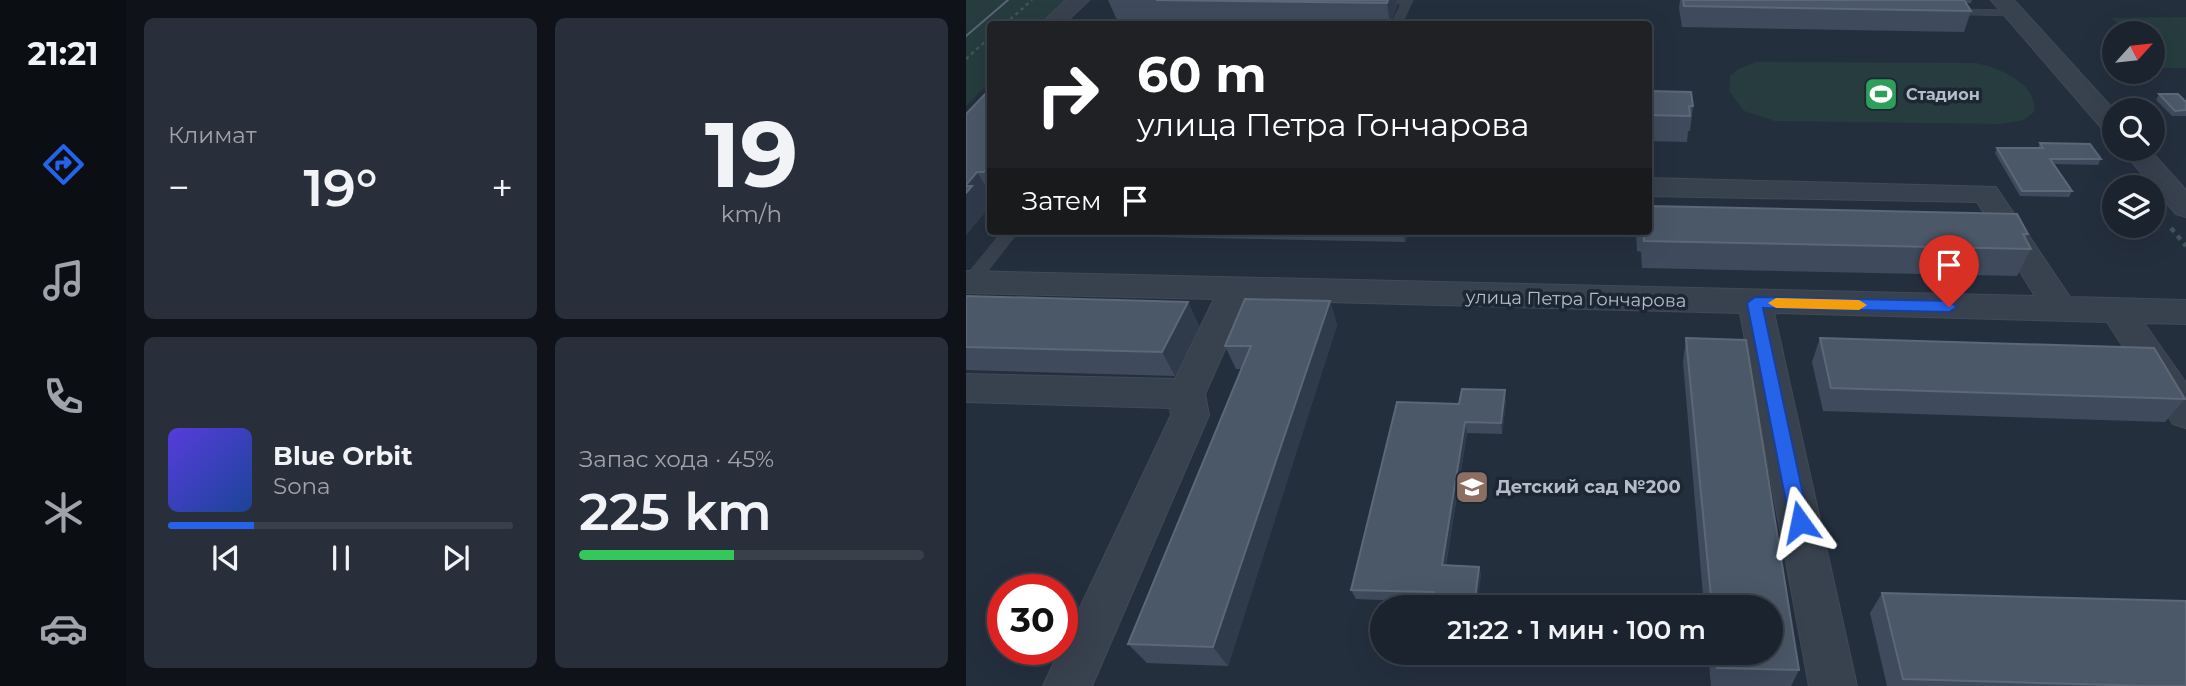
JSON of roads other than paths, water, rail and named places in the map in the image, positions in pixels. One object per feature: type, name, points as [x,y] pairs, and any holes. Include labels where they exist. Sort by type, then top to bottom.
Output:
[{"type":"street","points":[[1055,21],[1078,0]]},
{"type":"street","points":[[2008,7],[2102,113]]},
{"type":"street","points":[[2145,161],[2186,208]]},
{"type":"street","points":[[1652,187],[1986,193],[2060,309]]},
{"type":"street","name":"улица Петра Гончарова","points":[[968,282],[2186,312]]},
{"type":"street","points":[[1067,686],[1190,415],[1186,394],[1235,290]]},
{"type":"street","points":[[1755,303],[1833,686]]},
{"type":"street","points":[[2116,310],[2186,413]]},
{"type":"street","points":[[966,388],[1186,394]]},
{"type":"lane","points":[[1374,0],[1407,1],[1398,21]]},
{"type":"lane","points":[[1928,11],[2008,7]]},
{"type":"lane","points":[[968,282],[1008,235]]},
{"type":"tram line","points":[[966,36],[1008,0]]},
{"type":"place","name":"Стадион","points":[[1881,94]]},
{"type":"place","name":"Детский сад №200","points":[[1472,487]]}]
